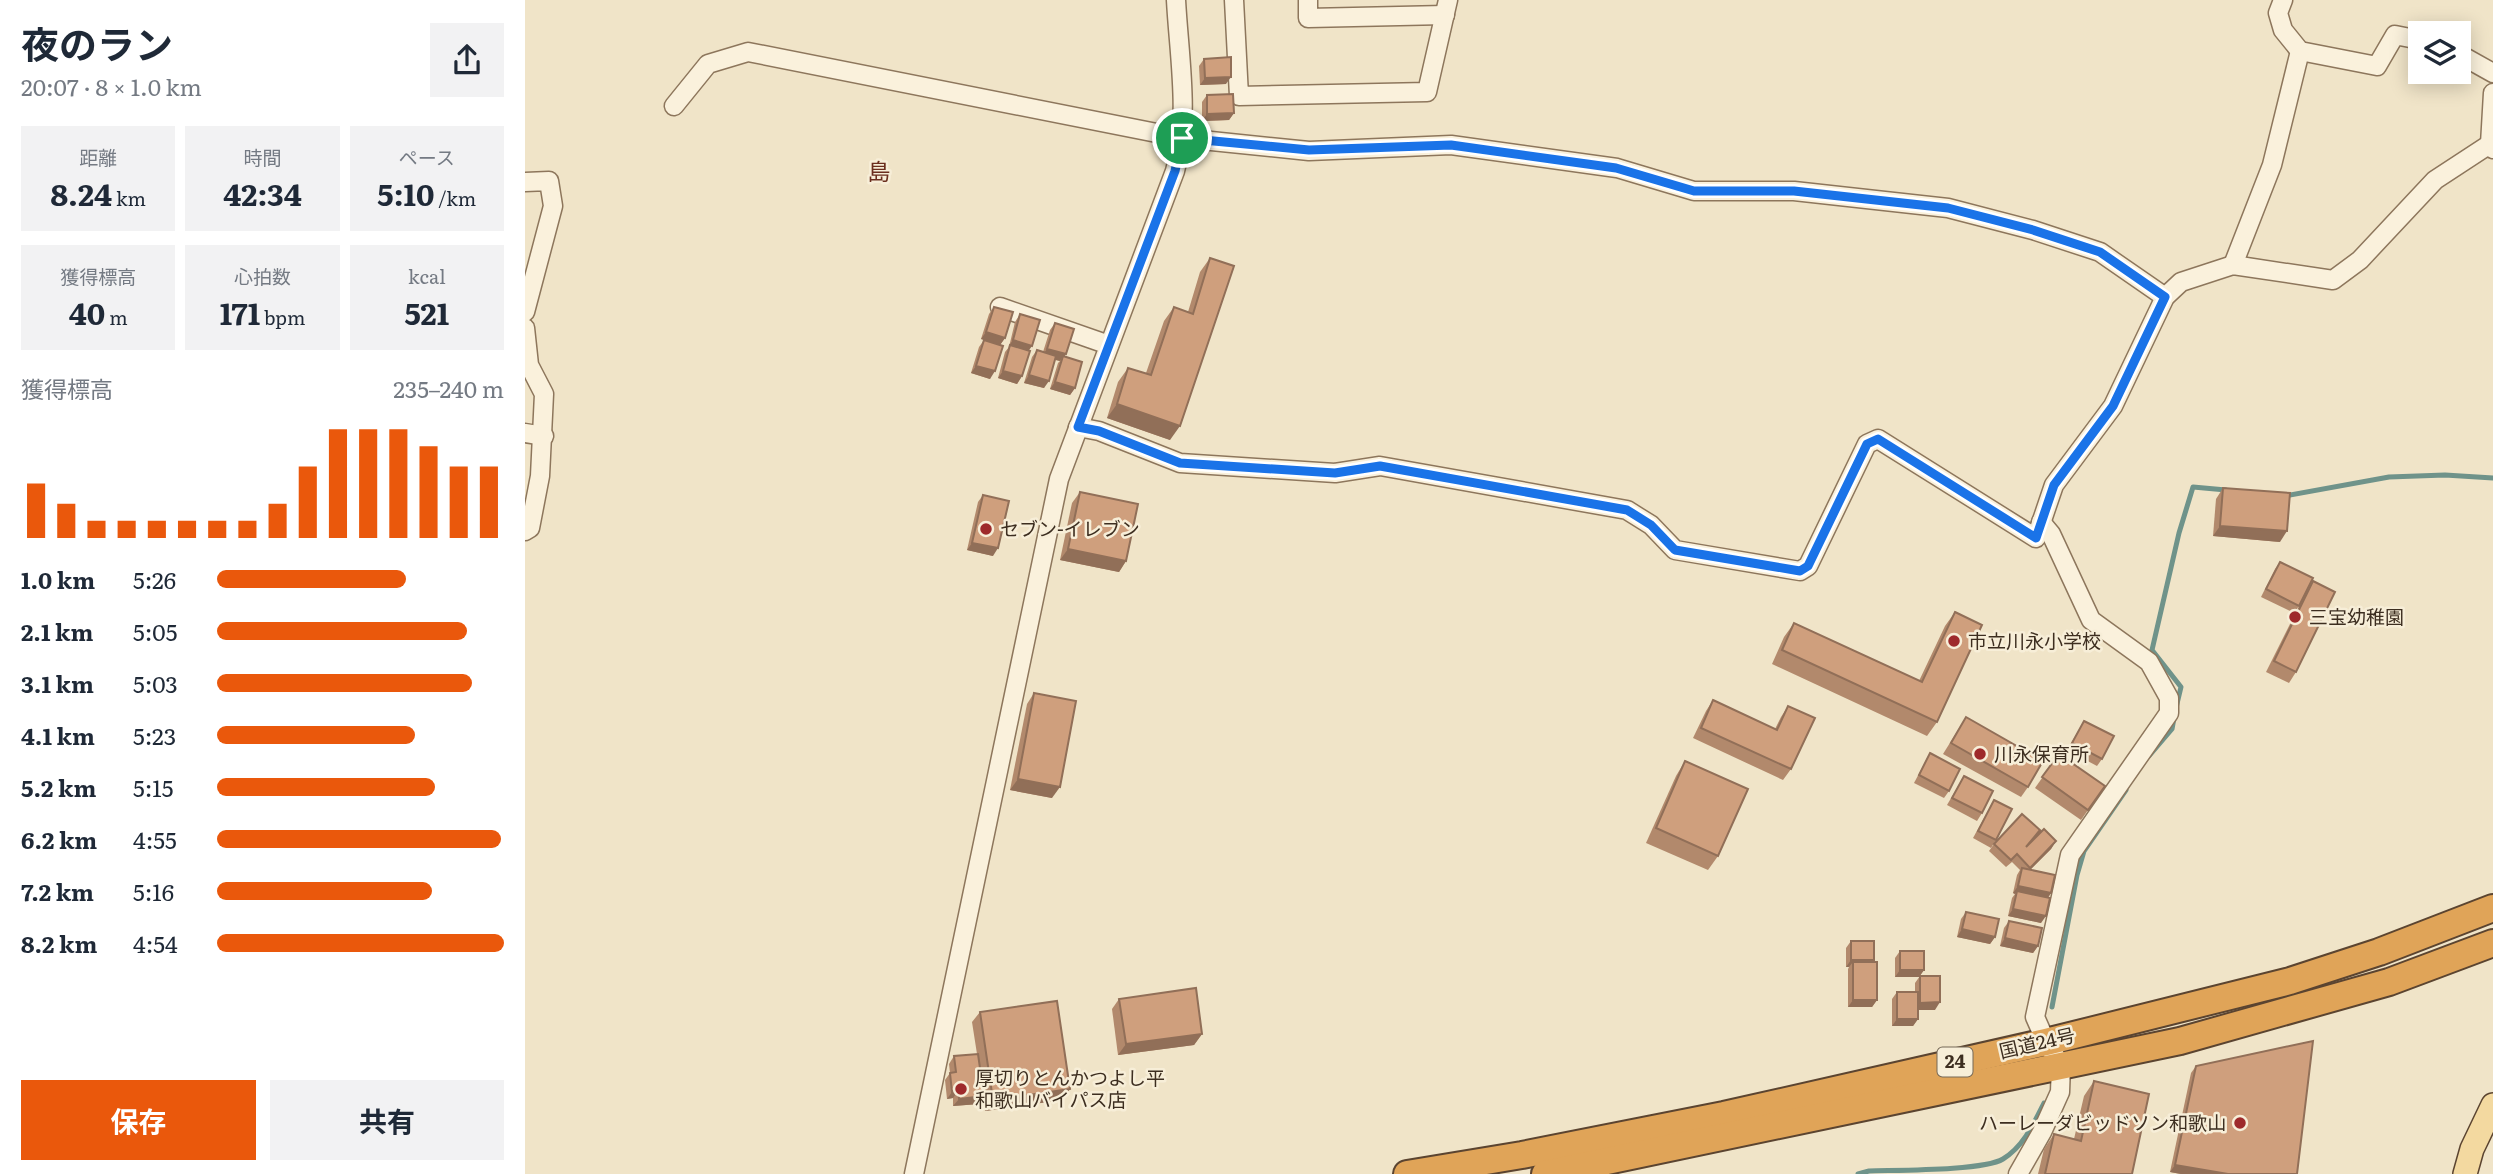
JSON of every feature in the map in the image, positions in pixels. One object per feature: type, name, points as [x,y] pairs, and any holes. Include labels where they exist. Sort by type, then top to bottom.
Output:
[{"type":"highway","name":"国道24号","points":[[1407,1174],[1522,1155],[1724,1115],[2046,1042],[2290,981],[2379,952],[2493,908]]},
{"type":"highway","name":"国道24号","points":[[1545,1174],[2180,1041],[2389,982],[2493,943]]},
{"type":"main road","points":[[2465,1174],[2472,1149],[2493,1105]]},
{"type":"street","points":[[914,1174],[1059,479],[1175,171],[1182,138],[1176,0]]},
{"type":"street","points":[[1234,0],[1239,96],[1426,92],[1446,8],[1308,18],[1308,0]]},
{"type":"street","points":[[2283,0],[2278,13],[2283,30],[2300,51],[2377,66],[2395,35],[2408,38]]},
{"type":"street","points":[[2233,264],[2272,165],[2300,51]]},
{"type":"street","points":[[674,106],[708,64],[748,52],[1182,138],[1309,150],[1451,145],[1616,168],[1694,191],[1794,191],[1948,208],[2033,230],[2100,252],[2165,297]]},
{"type":"street","points":[[2471,61],[2493,73]]},
{"type":"street","points":[[1078,427],[1099,431],[1180,463],[1335,473],[1380,466],[1627,510],[1651,525],[1675,550],[1800,571],[1808,566],[1867,444],[1878,439],[2036,538],[2054,485],[2113,406],[2165,297],[2181,282],[2233,264],[2333,280],[2360,260],[2435,180],[2491,146],[2493,93]]},
{"type":"street","points":[[525,182],[549,181],[553,206],[525,312]]},
{"type":"street","points":[[1000,307],[1109,345]]},
{"type":"street","points":[[525,328],[529,365],[544,394],[540,476],[530,528],[525,531]]},
{"type":"street","points":[[525,433],[544,436]]},
{"type":"street","points":[[2018,1174],[2042,1132],[2060,1092],[2061,1065],[2046,1042],[2035,1017],[2070,855],[2169,713],[2169,698],[2149,662],[2091,620],[2050,534],[2041,522]]},
{"type":"building","points":[[1231,57],[1231,77],[1205,78],[1204,59]]},
{"type":"building","points":[[1233,94],[1234,113],[1207,114],[1207,95]]},
{"type":"building","points":[[1210,258],[1234,266],[1180,426],[1117,404],[1128,368],[1151,375],[1174,307],[1193,314]]},
{"type":"building","points":[[994,307],[1013,312],[1005,338],[986,332]]},
{"type":"building","points":[[1020,314],[1040,320],[1032,346],[1013,340]]},
{"type":"building","points":[[1055,323],[1074,329],[1066,354],[1047,349]]},
{"type":"building","points":[[984,340],[1003,346],[995,371],[976,366]]},
{"type":"building","points":[[1010,345],[1030,351],[1022,376],[1003,371]]},
{"type":"building","points":[[1037,350],[1056,356],[1049,381],[1029,375]]},
{"type":"building","points":[[1063,356],[1082,362],[1075,388],[1055,382]]},
{"type":"building","points":[[2223,488],[2290,493],[2287,531],[2220,526]]},
{"type":"building","points":[[1080,492],[1138,504],[1126,561],[1068,549]]},
{"type":"building","points":[[983,495],[1009,501],[998,548],[972,543]]},
{"type":"building","points":[[2280,562],[2313,578],[2299,606],[2266,589]]},
{"type":"building","points":[[2313,581],[2335,592],[2296,672],[2274,661]]},
{"type":"building","points":[[1955,612],[1982,625],[1937,722],[1782,650],[1794,623],[1922,682]]},
{"type":"building","points":[[1034,693],[1076,701],[1060,787],[1018,779]]},
{"type":"building","points":[[1713,700],[1777,730],[1788,706],[1815,718],[1791,769],[1701,728]]},
{"type":"building","points":[[1966,717],[2043,761],[2028,787],[1951,743]]},
{"type":"building","points":[[2084,721],[2114,736],[2102,759],[2072,743]]},
{"type":"building","points":[[1930,753],[1960,769],[1949,791],[1919,775]]},
{"type":"building","points":[[2059,754],[2105,786],[2088,810],[2042,777]]},
{"type":"building","points":[[1685,761],[1748,789],[1718,856],[1656,828]]},
{"type":"building","points":[[1964,776],[1993,791],[1982,813],[1952,798]]},
{"type":"building","points":[[1994,800],[2012,809],[1996,840],[1978,831]]},
{"type":"building","points":[[2022,814],[2040,830],[2026,847],[2044,829],[2056,841],[2030,868],[2017,854],[2011,860],[1994,844]]},
{"type":"building","points":[[2022,868],[2055,875],[2051,893],[2018,886]]},
{"type":"building","points":[[2017,891],[2050,898],[2046,916],[2013,909]]},
{"type":"building","points":[[1966,912],[1999,919],[1995,937],[1962,929]]},
{"type":"building","points":[[2009,921],[2042,928],[2038,946],[2005,938]]},
{"type":"building","points":[[1851,941],[1874,941],[1874,960],[1851,960]]},
{"type":"building","points":[[1900,951],[1924,951],[1924,970],[1900,970]]},
{"type":"building","points":[[1853,962],[1877,962],[1877,1000],[1853,1000]]},
{"type":"building","points":[[1920,976],[1940,976],[1940,1002],[1920,1003]]},
{"type":"building","points":[[1196,988],[1202,1034],[1126,1044],[1119,999]]},
{"type":"building","points":[[1897,992],[1918,992],[1918,1019],[1897,1019]]},
{"type":"building","points":[[1057,1001],[1070,1089],[993,1100],[980,1012]]},
{"type":"building","name":"ハーレーダビッドソン和歌山","points":[[2313,1041],[2297,1174],[2228,1174],[2175,1165],[2196,1066]]},
{"type":"building","name":"厚切りとんかつよし平 和歌山バイパス店","points":[[978,1054],[984,1096],[959,1099],[958,1091],[952,1092],[950,1073],[956,1072],[954,1056]]},
{"type":"building","points":[[2094,1081],[2149,1094],[2132,1174],[2045,1174],[2054,1134],[2081,1141]]},
{"type":"waterway","points":[[2285,496],[2389,477],[2445,475],[2493,478]]},
{"type":"waterway","points":[[2176,708],[2181,687],[2152,650],[2179,533],[2193,487],[2226,490]]},
{"type":"waterway","points":[[2149,756],[2172,729],[2174,718]]},
{"type":"waterway","points":[[2052,1007],[2084,851],[2126,790]]},
{"type":"waterway","points":[[1858,1174],[1869,1171],[1959,1168],[1993,1163],[2010,1154],[2023,1141],[2044,1103]]},
{"type":"place","name":"セブン-イレブン","points":[[986,529]]},
{"type":"place","name":"三宝幼稚園","points":[[2295,617]]},
{"type":"place","name":"市立川永小学校","points":[[1954,641]]},
{"type":"place","name":"川永保育所","points":[[1980,754]]},
{"type":"place","name":"厚切りとんかつよし平 和歌山バイパス店","points":[[961,1089]]},
{"type":"place","name":"ハーレーダビッドソン和歌山","points":[[2240,1123]]},
{"type":"district","name":"島","points":[[879,172]]},
{"type":"route","points":[[1182,138],[1309,150],[1451,145],[1616,168],[1694,191],[1794,191],[1948,208],[2033,230],[2100,252],[2165,297],[2113,406],[2054,485],[2036,538],[1878,439],[1867,444],[1808,566],[1800,571],[1738,562],[1675,550],[1651,525],[1627,510],[1380,466],[1335,473],[1180,463],[1099,431],[1078,427],[1175,171],[1182,138]]}]
